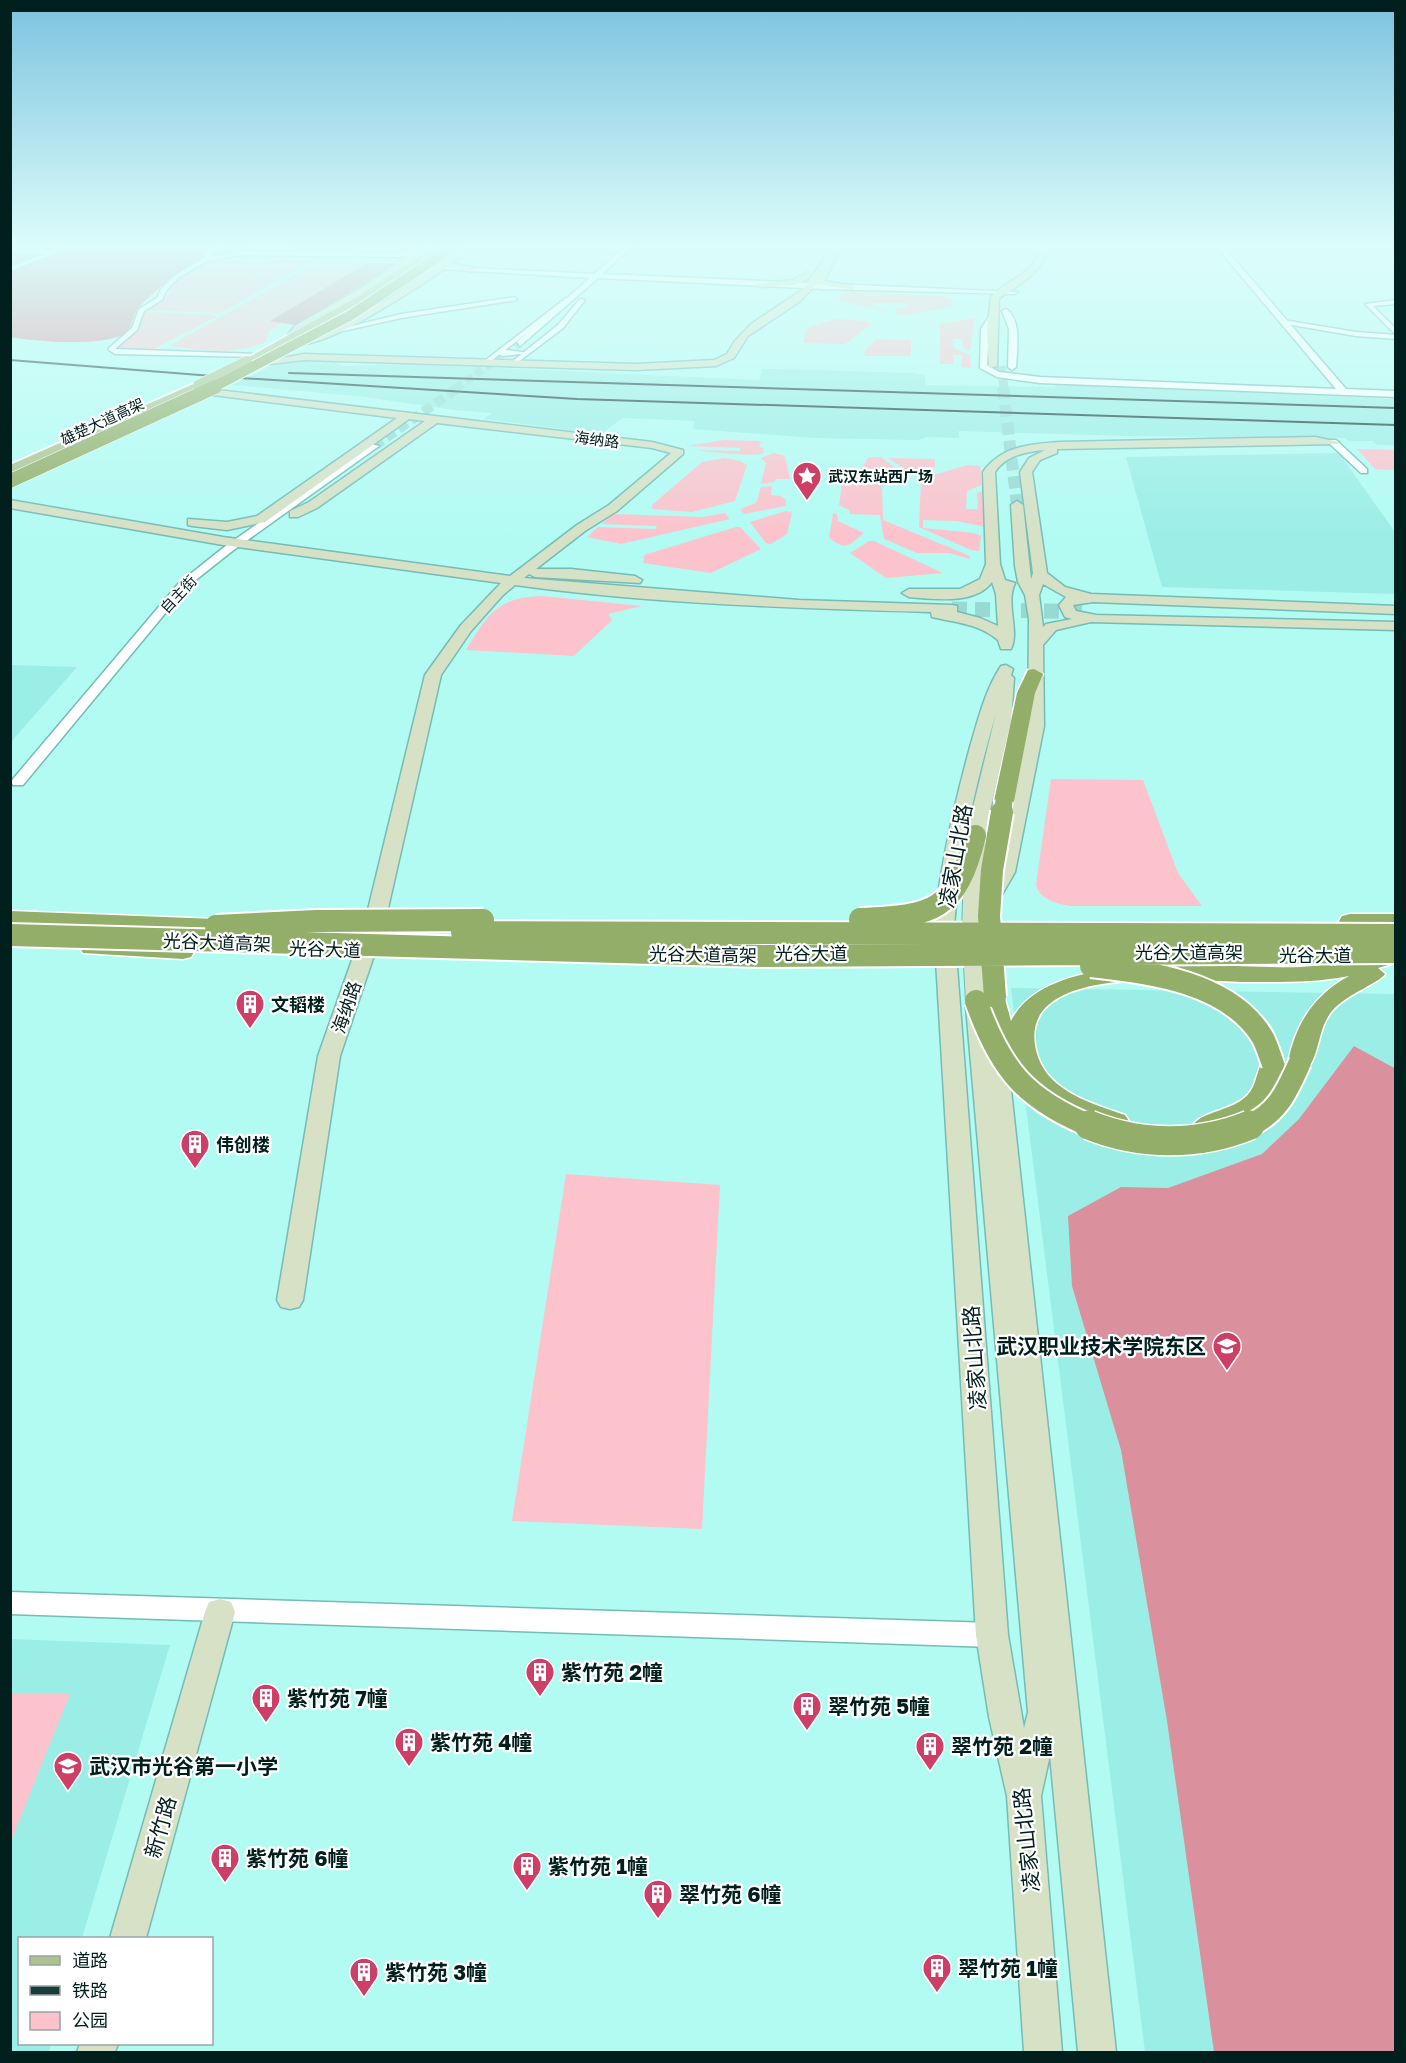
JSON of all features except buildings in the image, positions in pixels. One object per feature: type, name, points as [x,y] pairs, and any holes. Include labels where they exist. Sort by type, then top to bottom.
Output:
[{"type":"highway","name":"雄楚大道高架","points":[[12,470],[298,341]]},
{"type":"highway","name":"雄楚大道高架","points":[[10,482],[307,341]]},
{"type":"highway","points":[[885,956],[958,962],[1070,964],[1117,968],[1172,980],[1220,999],[1243,1015],[1262,1034],[1270,1048],[1273,1064],[1272,1081],[1266,1093],[1253,1105],[1219,1122],[1174,1128],[1122,1123],[1074,1106],[1035,1079],[1007,1043],[997,1011],[989,915],[992,870],[1026,693],[1034,674]]},
{"type":"highway","points":[[216,926],[316,921],[891,918],[926,909],[951,895],[960,884],[975,836]]},
{"type":"highway","name":"光谷大道高架","points":[[10,918],[309,932],[1395,935]]},
{"type":"highway","points":[[842,934],[1020,920],[1395,921]]},
{"type":"highway","name":"光谷大道高架","points":[[10,935],[763,956],[885,956],[956,953],[1395,954]]},
{"type":"highway","points":[[10,941],[183,952],[432,959],[763,956]]},
{"type":"highway","points":[[1035,1079],[1023,1045],[1021,1028],[1026,1014],[1047,994],[1082,981],[1122,976],[1257,975],[1339,971],[1395,954]]},
{"type":"highway","points":[[976,1001],[992,1046],[1002,1065],[1035,1098],[1061,1115],[1091,1128],[1128,1137],[1191,1141],[1234,1134],[1272,1114],[1296,1081],[1308,1029],[1324,1003],[1343,987],[1370,975],[1395,968]]},
{"type":"main road","points":[[288,345],[290,341]]},
{"type":"main road","points":[[10,482],[105,440],[206,390],[294,341]]},
{"type":"main road","points":[[12,470],[206,390],[260,360],[275,347],[298,341]]},
{"type":"main road","points":[[288,345],[301,355],[512,363],[693,366],[724,360],[731,356],[738,341]]},
{"type":"main road","points":[[992,366],[993,341]]},
{"type":"main road","points":[[992,366],[997,341]]},
{"type":"main road","points":[[512,363],[674,364],[704,359],[736,344]]},
{"type":"main road","points":[[260,360],[297,357],[486,362]]},
{"type":"main road","name":"海纳路","points":[[206,390],[432,421],[652,445],[679,452],[613,508],[513,576],[477,614],[448,651],[433,675],[374,926],[329,1056],[290,1300]]},
{"type":"main road","points":[[178,519],[228,526],[253,522],[391,429],[404,417]]},
{"type":"main road","points":[[294,514],[313,506],[432,421]]},
{"type":"main road","points":[[391,429],[408,428],[415,432]]},
{"type":"main road","points":[[85,438],[83,442],[85,443],[105,440]]},
{"type":"main road","points":[[1024,1796],[1044,1712],[976,1001],[972,931],[975,836],[1003,721],[1005,669],[1003,594],[993,564],[989,474],[994,464],[1005,456],[1025,450],[1060,445],[1315,440],[1333,442]]},
{"type":"main road","points":[[1333,442],[1065,448],[1036,458],[1028,466],[1027,477],[1040,573],[1045,582],[1091,609],[1395,626]]},
{"type":"main road","points":[[989,474],[1011,471],[1027,477]]},
{"type":"main road","points":[[10,496],[247,540]]},
{"type":"main road","points":[[10,496],[148,514]]},
{"type":"main road","points":[[10,504],[247,540],[513,576],[622,597],[734,606],[950,605],[980,586],[986,580],[993,564]]},
{"type":"main road","points":[[1003,594],[1009,580],[1011,505],[1025,582],[1032,595],[1036,645],[1034,674],[1038,694],[1032,748],[1006,872],[992,893],[983,915],[1097,2052]]},
{"type":"main road","points":[[513,576],[571,573],[642,580],[804,590],[950,605],[1006,640]]},
{"type":"main road","points":[[1032,595],[1040,573]]},
{"type":"main road","points":[[1091,609],[1395,620]]},
{"type":"main road","points":[[1036,645],[1051,627],[1091,609],[1395,611]]},
{"type":"main road","name":"凌家山北路","points":[[1005,669],[993,691],[957,828],[947,886],[944,927],[992,1635],[1005,1717],[1024,1796],[1043,2052]]},
{"type":"main road","name":"光谷大道","points":[[10,912],[374,926],[944,927],[985,939],[1395,928]]},
{"type":"main road","name":"光谷大道","points":[[10,941],[366,950],[947,953],[985,939]]},
{"type":"main road","name":"光谷大道","points":[[985,939],[1010,956],[1395,954]]},
{"type":"main road","name":"新竹路","points":[[128,1937],[220,1612]]},
{"type":"street","points":[[120,341],[111,349],[115,352],[260,360]]},
{"type":"street","points":[[486,362],[514,341]]},
{"type":"street","points":[[512,363],[530,341]]},
{"type":"street","points":[[502,351],[503,354],[510,356],[532,341]]},
{"type":"street","points":[[1012,367],[1013,341]]},
{"type":"street","points":[[1297,341],[1340,391]]},
{"type":"street","points":[[1299,341],[1340,391]]},
{"type":"street","points":[[1340,391],[1050,379],[1021,374],[1012,367],[984,368],[997,374],[1040,380],[1340,391],[1395,393]]},
{"type":"street","points":[[1333,442],[1364,471]]},
{"type":"street","name":"自主街","points":[[24,782],[184,595],[247,540],[302,497],[379,447],[294,514],[247,540]]},
{"type":"street","points":[[271,512],[302,497]]},
{"type":"street","points":[[947,886],[961,898],[984,899],[992,893]]},
{"type":"street","points":[[10,1603],[220,1612],[992,1635]]},
{"type":"shaded area","points":[[290,361],[340,363],[338,365],[345,366],[409,364],[759,380],[763,369],[914,373],[925,375],[925,385],[1055,387],[1054,384],[1395,399],[1395,445],[1377,445],[1373,441],[1348,441],[1345,438],[1129,436],[959,431],[959,438],[927,437],[918,440],[815,438],[693,429],[695,421],[623,418],[601,434],[484,419],[492,413],[454,410],[358,396],[232,385],[275,364]]},
{"type":"shaded area","points":[[1339,453],[1395,532],[1395,594],[1162,587],[1126,457]]},
{"type":"shaded area","points":[[10,665],[77,667],[11,742]]},
{"type":"shaded area","name":"武汉职业技术学院东区","points":[[1011,988],[1395,994],[1395,2052],[1145,2052]]},
{"type":"shaded area","name":"武汉职业技术学院东区","points":[[1354,1046],[1396,1069],[1395,2052],[1214,2052],[1167,1721],[1121,1450],[1072,1286],[1068,1216],[1121,1187],[1168,1188],[1262,1154],[1299,1119]]},
{"type":"shaded area","name":"武汉市光谷第一小学","points":[[11,1639],[170,1645],[82,1937],[18,1937],[18,2045],[51,2045],[49,2052],[11,2052]]},
{"type":"green space","points":[[123,341],[169,341],[154,349],[120,350],[117,346]]},
{"type":"green space","points":[[177,341],[266,341],[229,350],[169,346]]},
{"type":"green space","points":[[803,341],[849,341],[845,344]]},
{"type":"green space","points":[[874,341],[911,341],[911,356],[864,356],[866,349]]},
{"type":"green space","points":[[940,341],[953,341],[954,348],[970,355],[971,368],[962,367],[962,355],[953,355],[953,364],[940,364]]},
{"type":"green space","points":[[962,341],[971,341],[970,351],[963,348]]},
{"type":"green space","points":[[724,440],[761,441],[759,447],[763,448],[764,453],[720,453],[696,450],[739,451],[741,448],[686,446]]},
{"type":"green space","points":[[1357,449],[1395,450],[1395,470],[1375,469]]},
{"type":"green space","points":[[774,453],[785,456],[790,479],[776,479],[775,482],[761,484],[766,463],[761,458]]},
{"type":"green space","points":[[869,457],[881,457],[908,477],[882,486],[883,520],[970,556],[970,559],[949,553],[917,553],[884,539],[880,515],[850,514],[849,510],[839,505],[842,484],[852,482]]},
{"type":"green space","points":[[725,458],[747,465],[735,501],[692,512],[652,509],[652,505],[702,462]]},
{"type":"green space","points":[[888,458],[935,459],[935,467],[921,467],[921,473],[914,475]]},
{"type":"green space","points":[[967,465],[980,466],[982,485],[967,491],[966,509],[978,509],[977,493],[982,491],[985,527],[957,521],[923,520],[923,528],[974,533],[981,536],[979,551],[971,550],[919,527],[921,479]]},
{"type":"green space","points":[[772,486],[771,495],[781,496],[786,500],[786,506],[744,514],[740,509],[756,503],[761,487]]},
{"type":"green space","points":[[786,511],[792,513],[787,534],[771,544],[766,543],[750,522]]},
{"type":"green space","points":[[725,513],[730,519],[621,544],[587,537],[598,527],[655,529],[657,526],[602,524],[613,514],[703,517]]},
{"type":"green space","points":[[833,513],[837,514],[838,521],[864,533],[844,546],[835,542],[829,538]]},
{"type":"green space","points":[[740,527],[761,549],[711,573],[643,563],[644,555]]},
{"type":"green space","points":[[869,541],[874,541],[943,573],[886,578],[850,553]]},
{"type":"green space","points":[[542,596],[642,606],[608,614],[612,620],[574,656],[466,650],[495,610],[515,600]]},
{"type":"green space","points":[[1051,779],[1143,780],[1178,873],[1202,906],[1070,906],[1044,897],[1036,884]]},
{"type":"green space","points":[[566,1174],[720,1185],[702,1529],[512,1521]]},
{"type":"green space","points":[[10,1693],[70,1694],[11,1841]]},
{"type":"tunnel","points":[[456,388],[520,344]]},
{"type":"tunnel","points":[[1001,366],[1004,388]]},
{"type":"tunnel","points":[[374,446],[459,387]]},
{"type":"tunnel","points":[[1003,387],[1017,505]]},
{"type":"tunnel","points":[[952,609],[1088,612]]},
{"type":"railway","points":[[10,360],[225,377],[577,399],[1396,425]]},
{"type":"railway","points":[[289,373],[1396,408]]},
{"type":"place","name":"武汉东站西广场","points":[[807,502]]},
{"type":"place","name":"文韬楼","points":[[250,1030]]},
{"type":"place","name":"伟创楼","points":[[195,1170]]},
{"type":"place","name":"武汉职业技术学院东区","points":[[1227,1372]]},
{"type":"place","name":"紫竹苑 2幢","points":[[540,1698]]},
{"type":"place","name":"紫竹苑 7幢","points":[[266,1724]]},
{"type":"place","name":"翠竹苑 5幢","points":[[807,1732]]},
{"type":"place","name":"紫竹苑 4幢","points":[[409,1768]]},
{"type":"place","name":"翠竹苑 2幢","points":[[930,1772]]},
{"type":"place","name":"武汉市光谷第一小学","points":[[68,1792]]},
{"type":"place","name":"紫竹苑 6幢","points":[[225,1884]]},
{"type":"place","name":"紫竹苑 1幢","points":[[527,1892]]},
{"type":"place","name":"翠竹苑 6幢","points":[[658,1920]]},
{"type":"place","name":"翠竹苑 1幢","points":[[937,1994]]},
{"type":"place","name":"紫竹苑 3幢","points":[[364,1998]]}]
